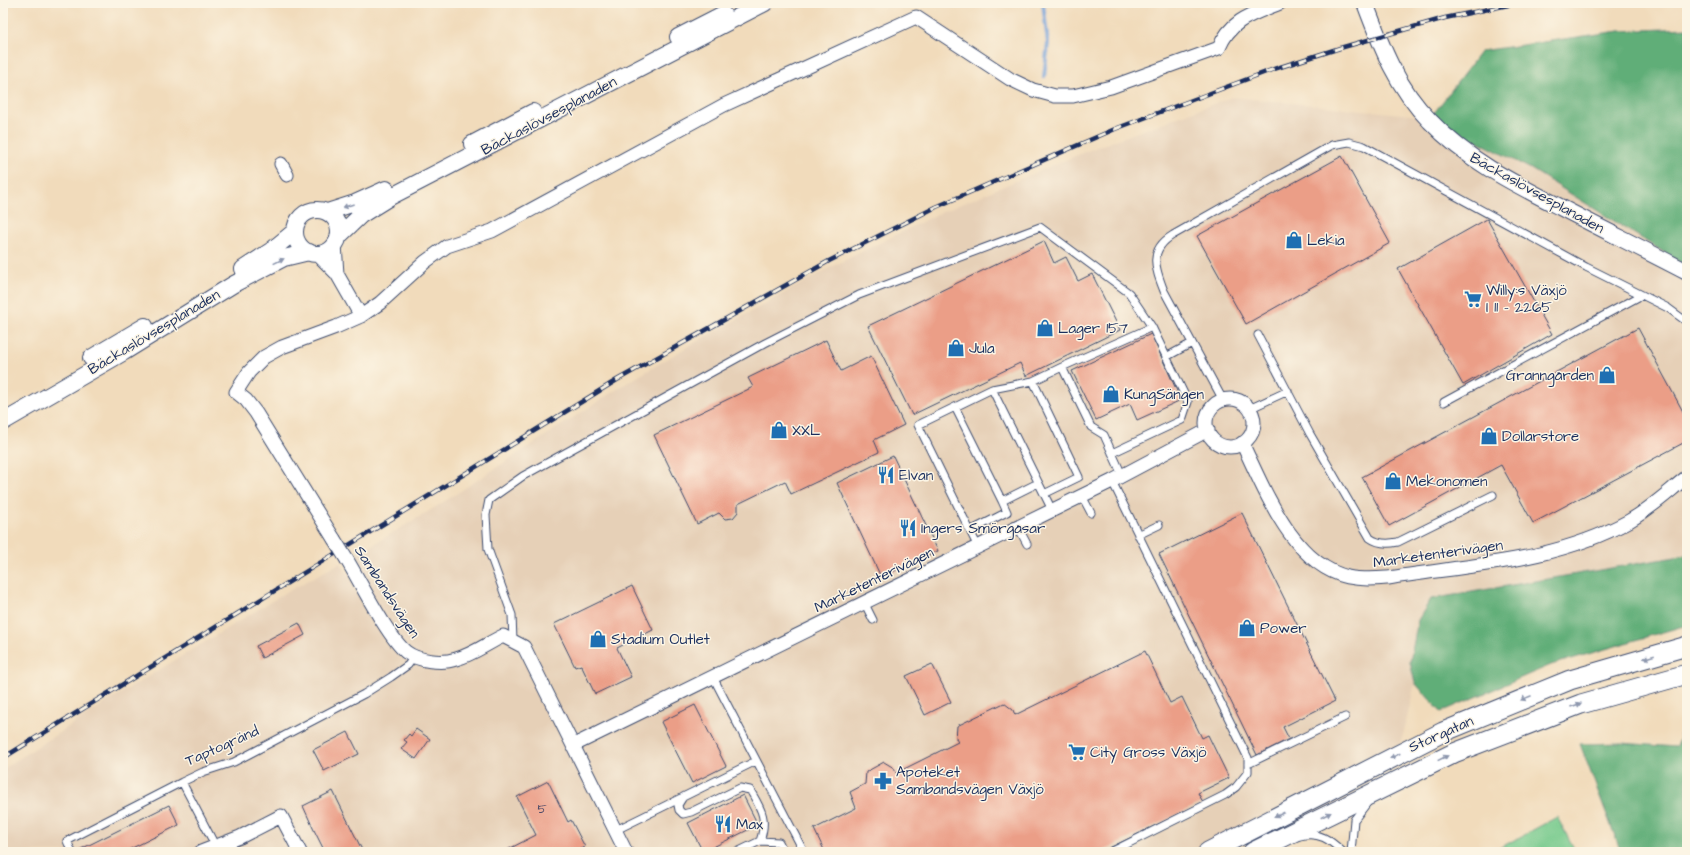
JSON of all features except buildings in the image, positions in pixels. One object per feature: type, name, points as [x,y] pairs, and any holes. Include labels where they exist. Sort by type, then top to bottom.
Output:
[{"type":"main road","name":"Storgatan","points":[[1208,852],[1443,732],[1570,680],[1687,646]]},
{"type":"main road","name":"Storgatan","points":[[1254,852],[1382,787],[1454,753],[1574,706],[1687,674]]},
{"type":"street","name":"Bäckaslövsesplanaden","points":[[3,411],[248,266],[272,250],[295,231],[300,217],[309,211],[320,210],[327,212],[355,203],[389,188],[744,3]]},
{"type":"street","name":"Bäckaslövsesplanaden","points":[[3,422],[124,352],[234,284],[284,258],[327,251],[361,215],[390,197],[765,3]]},
{"type":"street","points":[[295,231],[297,242],[313,253],[337,274],[361,316],[380,303],[425,262],[448,246],[492,231],[724,105],[916,18],[1010,79],[1033,90],[1055,96],[1073,96],[1112,87],[1219,48],[1223,37],[1235,24],[1249,16],[1280,3]]},
{"type":"street","name":"Bäckaslövsesplanaden","points":[[1365,3],[1378,41],[1401,85],[1429,121],[1461,151],[1513,183],[1687,272]]},
{"type":"street","points":[[327,212],[334,217],[338,224],[337,274]]},
{"type":"street","name":"Sambandsvägen","points":[[361,316],[336,328],[282,347],[264,356],[249,372],[236,392],[246,400],[256,413],[392,635],[406,652],[414,657],[438,661],[456,660],[502,636],[513,641]]},
{"type":"street","points":[[1223,400],[1238,400],[1250,409],[1253,416],[1252,431],[1242,443],[1236,446],[1222,445],[1211,437],[1208,430],[1207,416],[1216,403],[1223,400]]},
{"type":"street","name":"Marketenterivägen","points":[[574,745],[1082,496],[1208,430]]},
{"type":"street","name":"Marketenterivägen","points":[[1242,443],[1288,530],[1303,550],[1315,561],[1329,569],[1347,576],[1367,579],[1388,578],[1530,557],[1556,550],[1584,541],[1629,521],[1685,481]]},
{"type":"street","points":[[513,641],[524,647],[626,852]]},
{"type":"street","points":[[202,852],[282,816],[300,852]]},
{"type":"lane","points":[[1223,400],[1164,291],[1155,259],[1158,247],[1167,238],[1332,145],[1349,142],[1364,146],[1586,267],[1668,308],[1687,322]]},
{"type":"lane","points":[[513,641],[512,615],[488,549],[486,515],[489,500],[523,476],[765,343],[859,295],[1040,227],[1129,293],[1152,327],[1188,402],[1182,420],[1112,454]]},
{"type":"lane","points":[[1444,402],[1642,295]]},
{"type":"lane","points":[[978,547],[918,425],[992,389],[1033,381],[1152,327]]},
{"type":"lane","points":[[1258,335],[1343,494],[1370,538],[1375,542],[1398,542],[1492,495]]},
{"type":"lane","points":[[1166,357],[1192,343]]},
{"type":"lane","points":[[1062,367],[1091,427],[1104,436],[1112,454],[1117,478],[1138,535],[1248,758],[1248,772],[1236,787],[1225,795],[1111,852]]},
{"type":"lane","points":[[1033,381],[1079,477],[1044,494]]},
{"type":"lane","points":[[992,389],[1052,510]]},
{"type":"lane","points":[[1250,409],[1288,390]]},
{"type":"lane","points":[[955,407],[1007,512],[970,531]]},
{"type":"lane","points":[[1002,501],[1038,483]]},
{"type":"lane","points":[[1082,496],[1090,513]]},
{"type":"lane","points":[[1138,535],[1159,525]]},
{"type":"lane","points":[[1018,527],[1027,544]]},
{"type":"lane","points":[[864,602],[873,620]]},
{"type":"lane","name":"Taptogränd","points":[[216,847],[182,782],[203,772],[234,762],[364,694],[408,665],[414,657]]},
{"type":"lane","points":[[713,677],[804,852]]},
{"type":"lane","points":[[1248,764],[1345,717]]},
{"type":"lane","points":[[616,830],[756,761]]},
{"type":"lane","points":[[72,852],[66,841],[182,782]]},
{"type":"lane","points":[[1351,852],[1354,820],[1382,787]]},
{"type":"lane","points":[[683,798],[678,805],[679,810],[683,814],[691,812],[740,788],[750,790],[764,815],[765,828],[760,841]]},
{"type":"lane","points":[[1273,842],[1306,834],[1318,835],[1325,837],[1343,852]]},
{"type":"lane","points":[[738,852],[760,841],[779,842],[784,852]]},
{"type":"shaded area","points":[[1232,97],[1431,117],[1531,169],[1687,265],[1687,556],[1410,662],[1415,683],[1403,735],[1394,756],[1208,852],[3,852],[3,769],[105,703],[285,593],[340,563],[378,614],[354,556],[439,505],[622,386],[687,347],[833,266],[942,212],[1092,149]]},
{"type":"green space","points":[[1687,28],[1687,265],[1681,263],[1531,169],[1431,117],[1481,51],[1619,31]]},
{"type":"green space","points":[[1687,555],[1687,625],[1551,665],[1441,712],[1415,683],[1410,662],[1418,620],[1431,599]]},
{"type":"green space","points":[[1687,714],[1687,848],[1679,852],[1621,852],[1580,744],[1622,743],[1676,747]]},
{"type":"green space","points":[[1557,817],[1576,852],[1492,852]]},
{"type":"waterway","points":[[1043,3],[1048,43],[1044,77]]},
{"type":"railway","points":[[3,758],[617,380],[829,261],[936,207],[1115,129],[1274,69],[1340,48],[1445,18],[1518,3]]},
{"type":"place","name":"Lekia","points":[[1294,240]]},
{"type":"place","name":"Willy:s Växjö I 11 - 2265","points":[[1473,299]]},
{"type":"place","name":"Lager 157","points":[[1045,328]]},
{"type":"place","name":"Jula","points":[[956,348]]},
{"type":"place","name":"Granngården","points":[[1607,375]]},
{"type":"place","name":"KungSängen","points":[[1111,394]]},
{"type":"place","name":"XXL","points":[[779,430]]},
{"type":"place","name":"Dollarstore","points":[[1489,436]]},
{"type":"place","name":"Elvan","points":[[886,475]]},
{"type":"place","name":"Mekonomen","points":[[1393,481]]},
{"type":"place","name":"Ingers Smörgåsar","points":[[908,528]]},
{"type":"place","name":"Power","points":[[1247,628]]},
{"type":"place","name":"Stadium Outlet","points":[[598,639]]},
{"type":"place","name":"City Gross Växjö","points":[[1077,752]]},
{"type":"place","name":"Apoteket Sambandsvägen Växjö","points":[[883,781]]},
{"type":"place","name":"Max","points":[[723,824]]}]
